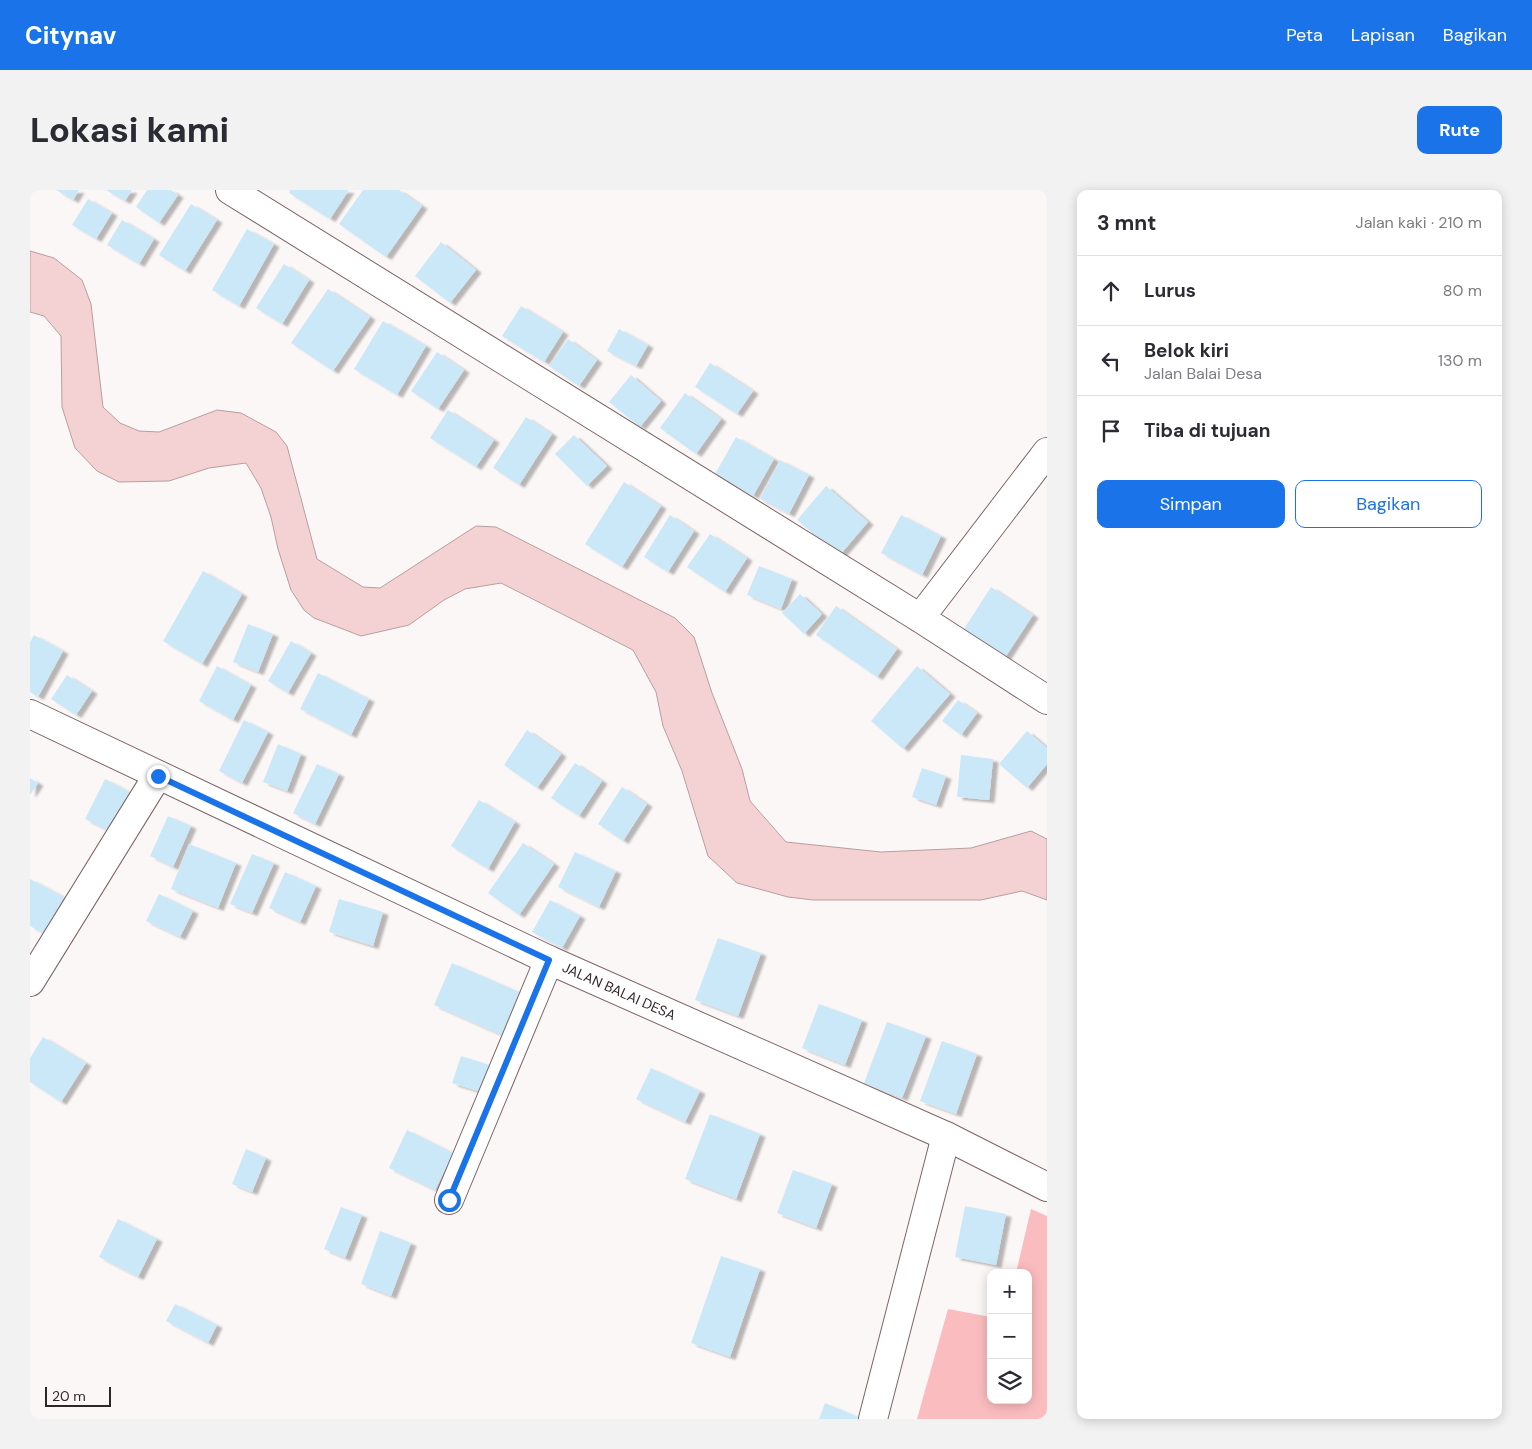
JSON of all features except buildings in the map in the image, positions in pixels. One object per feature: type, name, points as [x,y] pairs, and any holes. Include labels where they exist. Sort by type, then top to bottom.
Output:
[{"type":"street","points":[[230,190],[920,618],[1047,700]]},
{"type":"street","points":[[920,618],[1047,452]]},
{"type":"street","name":"JALAN BALAI DESA","points":[[30,714],[549,960],[946,1136],[1047,1187]]},
{"type":"street","points":[[30,982],[158,776]]},
{"type":"street","points":[[449,1200],[549,960]]},
{"type":"street","points":[[873,1419],[946,1136]]},
{"type":"shaded area","points":[[30,251],[54,258],[82,280],[91,304],[103,407],[120,423],[139,431],[159,432],[217,410],[241,413],[276,432],[287,446],[317,559],[363,587],[380,588],[476,526],[496,527],[675,618],[694,637],[712,693],[742,769],[750,801],[786,842],[881,852],[971,848],[1031,831],[1047,839],[1047,900],[1022,891],[981,900],[813,900],[788,897],[737,883],[708,856],[682,771],[663,726],[656,692],[633,650],[501,583],[465,589],[444,600],[409,625],[361,636],[314,618],[304,610],[291,590],[261,488],[246,463],[209,468],[169,481],[119,482],[97,471],[75,448],[62,407],[61,336],[44,316],[30,312]]},
{"type":"shaded area","points":[[1031,1209],[1047,1216],[1047,1419],[917,1419],[948,1309],[987,1316],[987,1404],[1032,1404],[1032,1269],[1017,1269]]},
{"type":"route","points":[[158,776],[549,960],[449,1200]]}]
